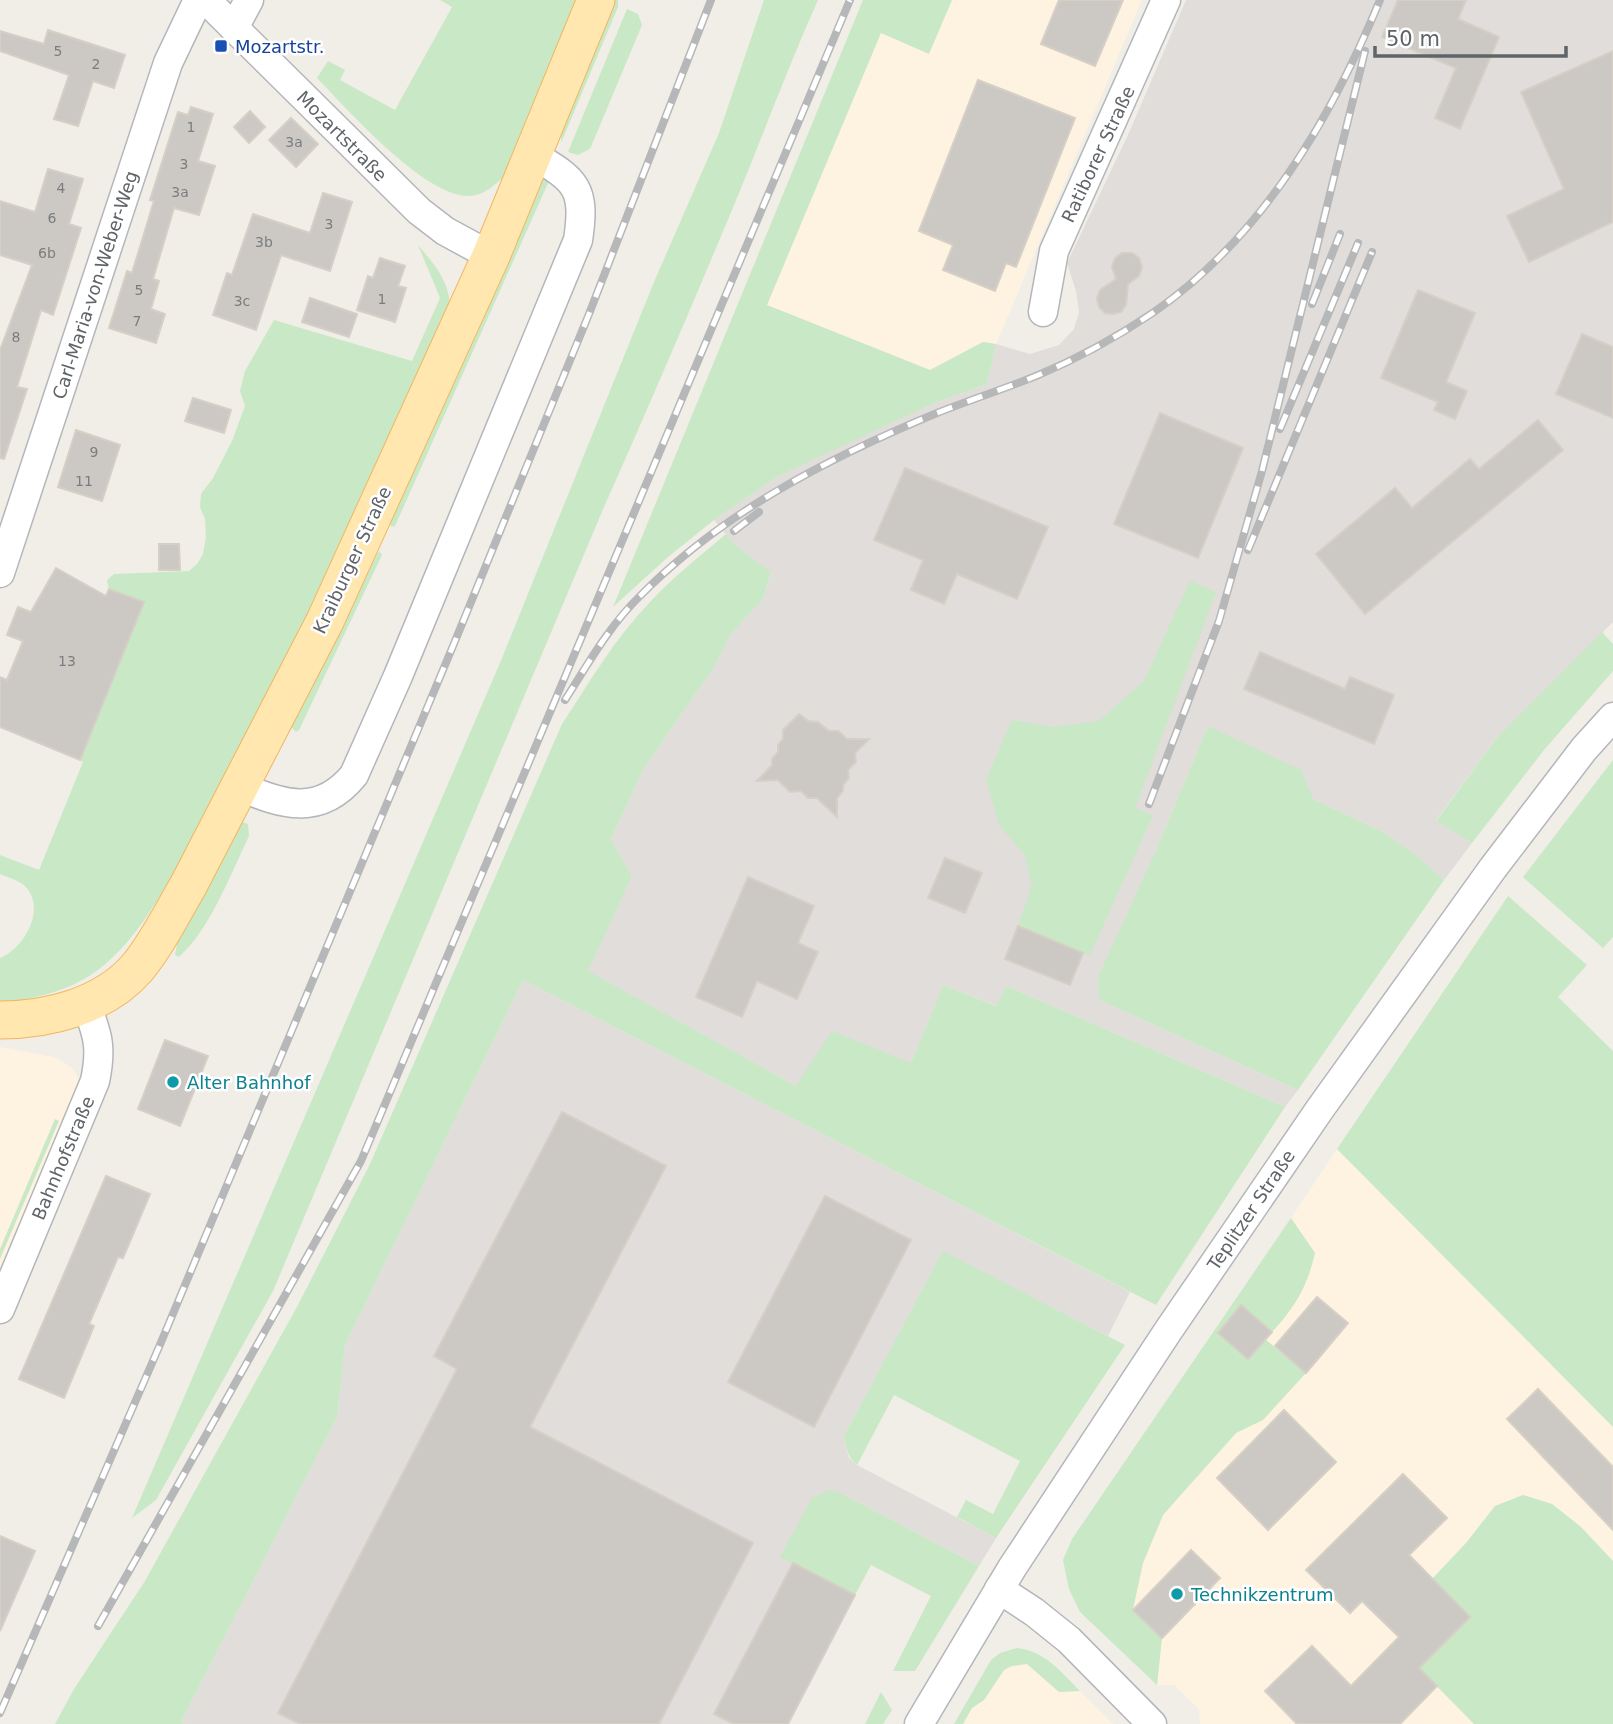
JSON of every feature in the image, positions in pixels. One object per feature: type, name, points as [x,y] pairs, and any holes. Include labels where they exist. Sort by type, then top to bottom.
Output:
[{"type":"main road","name":"Kraiburger Straße","points":[[0,1020],[47,1016],[86,1004],[114,987],[137,968],[187,886],[325,621],[491,256],[596,0]]},
{"type":"street","name":"Carl-Maria-von-Weber-Weg","points":[[0,573],[168,63],[198,0]]},
{"type":"street","name":"Mozartstraße","points":[[206,0],[419,211],[445,231],[491,256]]},
{"type":"street","points":[[234,28],[249,0]]},
{"type":"street","name":"Ratiborer Straße","points":[[1043,312],[1054,251],[1166,0]]},
{"type":"street","points":[[239,786],[270,800],[291,804],[311,803],[343,789],[354,775],[398,676],[578,240],[582,216],[580,197],[574,183],[558,169],[533,155]]},
{"type":"street","name":"Teplitzer Straße","points":[[919,1724],[999,1588],[1168,1331],[1320,1109],[1501,857],[1613,717]]},
{"type":"street","name":"Bahnhofstraße","points":[[0,1309],[95,1081],[101,1056],[99,1039],[86,1004]]},
{"type":"street","points":[[999,1588],[1069,1640],[1152,1724]]},
{"type":"shaded area","points":[[952,0],[1142,0],[996,344],[983,342],[930,370],[767,305],[881,32],[929,53]]},
{"type":"shaded area","points":[[1186,0],[1613,0],[1613,622],[1499,735],[1436,820],[1472,843],[1444,880],[1415,854],[1381,831],[1313,799],[1208,726],[1155,853],[1099,1000],[1298,1090],[1285,1107],[1006,986],[998,1006],[943,985],[911,1063],[796,1086],[587,971],[632,876],[611,839],[643,770],[714,667],[731,634],[763,599],[771,574],[733,543],[714,520],[778,476],[820,455],[932,404],[987,384],[996,344],[1030,354],[1059,345],[1074,329],[1079,312],[1067,263],[1128,135]]},
{"type":"shaded area","points":[[523,980],[1130,1292],[1108,1336],[943,1252],[844,1436],[846,1449],[849,1458],[857,1465],[996,1538],[979,1566],[839,1492],[781,1557],[855,1595],[788,1724],[185,1724],[181,1722],[337,1417],[345,1345]]},
{"type":"shaded area","points":[[0,1047],[54,1057],[71,1067],[79,1079],[76,1095],[0,1267]]},
{"type":"shaded area","points":[[1337,1149],[1613,1427],[1613,1561],[1581,1527],[1552,1504],[1523,1495],[1495,1506],[1466,1543],[1433,1578],[1470,1617],[1419,1668],[1474,1724],[1200,1724],[1199,1709],[1174,1685],[1157,1685],[1162,1638],[1133,1610],[1143,1563],[1163,1515],[1236,1433],[1263,1420],[1305,1373],[1266,1340],[1248,1359],[1218,1333],[1241,1305],[1315,1253],[1291,1218]]},
{"type":"shaded area","points":[[1027,1664],[1059,1692],[1080,1691],[1113,1724],[963,1724],[972,1708],[984,1700],[1004,1670]]},
{"type":"green space","points":[[440,0],[578,0],[508,172],[480,194],[468,196],[450,192],[430,182],[388,149],[317,78],[328,61],[345,70],[340,80],[395,110],[452,7]]},
{"type":"green space","points":[[614,0],[618,0],[618,7],[561,143],[562,122]]},
{"type":"green space","points":[[764,0],[818,0],[705,275],[604,507],[273,1291],[156,1500],[132,1518],[500,663],[654,282],[719,133]]},
{"type":"green space","points":[[863,0],[952,0],[929,54],[881,33],[767,305],[930,370],[983,342],[996,344],[987,384],[932,404],[778,476],[714,520],[613,607]]},
{"type":"green space","points":[[627,9],[638,14],[642,25],[590,149],[578,155],[568,152]]},
{"type":"green space","points":[[545,175],[549,181],[395,526],[391,527],[390,522],[541,177]]},
{"type":"green space","points":[[418,245],[443,279],[450,303],[312,612],[262,711],[174,871],[135,932],[103,966],[80,981],[54,992],[0,1003],[0,958],[17,946],[24,937],[30,927],[34,906],[25,886],[0,874],[0,855],[39,870],[83,762],[80,760],[144,603],[109,589],[107,580],[114,574],[189,571],[197,564],[203,554],[206,537],[205,519],[200,507],[201,494],[213,478],[232,441],[245,406],[240,391],[245,371],[274,320],[412,361],[440,298]]},
{"type":"green space","points":[[726,534],[733,543],[771,573],[763,599],[731,634],[714,667],[643,770],[611,839],[632,876],[588,971],[796,1086],[832,1031],[911,1063],[943,985],[997,1006],[1006,986],[1285,1107],[1156,1305],[523,980],[345,1345],[337,1417],[181,1722],[185,1724],[55,1724],[74,1689],[145,1581],[298,1305],[370,1164],[562,724],[603,661],[637,616],[668,584]]},
{"type":"green space","points":[[379,551],[382,555],[296,732],[290,726]]},
{"type":"green space","points":[[1190,581],[1216,592],[1135,808],[1153,815],[1090,955],[1018,926],[1032,886],[1025,855],[999,825],[986,780],[1012,720],[1053,727],[1099,721],[1144,681]]},
{"type":"green space","points":[[1602,632],[1613,644],[1613,671],[1544,750],[1472,843],[1436,821],[1499,735]]},
{"type":"green space","points":[[1208,726],[1301,770],[1313,799],[1381,831],[1415,854],[1444,880],[1298,1090],[1099,1000],[1098,977],[1155,853]]},
{"type":"green space","points":[[1613,760],[1613,937],[1603,948],[1523,877]]},
{"type":"green space","points":[[239,821],[248,824],[249,836],[210,916],[179,957],[175,955],[177,943]]},
{"type":"green space","points":[[1508,896],[1587,965],[1558,997],[1613,1051],[1613,1427],[1337,1149]]},
{"type":"green space","points":[[55,1119],[59,1121],[0,1259],[0,1249]]},
{"type":"green space","points":[[1291,1218],[1315,1253],[1304,1286],[1294,1305],[1272,1332],[1241,1305],[1218,1333],[1248,1359],[1265,1339],[1306,1373],[1263,1420],[1236,1433],[1163,1515],[1143,1563],[1133,1609],[1162,1638],[1157,1685],[1080,1612],[1069,1589],[1063,1560],[1072,1539]]},
{"type":"green space","points":[[943,1251],[1125,1345],[996,1538],[957,1517],[966,1500],[993,1514],[1020,1461],[894,1395],[857,1465],[845,1445],[844,1436]]},
{"type":"green space","points":[[829,1490],[839,1492],[979,1566],[915,1671],[893,1671],[931,1596],[871,1565],[855,1595],[780,1557],[812,1498]]},
{"type":"green space","points":[[1523,1495],[1552,1504],[1581,1527],[1613,1561],[1613,1724],[1474,1724],[1419,1668],[1470,1617],[1432,1579],[1466,1543],[1495,1506]]},
{"type":"green space","points":[[1017,1648],[1044,1658],[1080,1691],[1059,1692],[1027,1664],[1011,1666],[1004,1670],[984,1700],[972,1708],[963,1724],[954,1724],[991,1660],[1000,1653]]},
{"type":"green space","points":[[881,1692],[892,1710],[883,1724],[865,1724]]},
{"type":"building","points":[[1059,0],[1123,0],[1095,66],[1041,44]]},
{"type":"building","points":[[1398,0],[1466,0],[1458,19],[1499,37],[1460,129],[1435,118],[1456,68],[1382,37]]},
{"type":"building","points":[[48,30],[125,55],[114,88],[93,81],[78,126],[54,119],[69,75],[0,51],[0,31],[44,44]]},
{"type":"building","points":[[1613,51],[1613,222],[1529,262],[1507,216],[1564,189],[1521,92]]},
{"type":"building","points":[[978,80],[1075,118],[1016,267],[1006,263],[995,291],[943,270],[953,245],[919,231]]},
{"type":"building","points":[[191,107],[213,114],[198,161],[215,166],[199,215],[174,208],[153,279],[159,281],[151,309],[165,314],[156,343],[109,328],[127,271],[132,273],[154,201],[150,200],[178,112],[188,115]]},
{"type":"building","points":[[250,111],[265,127],[249,143],[234,127]]},
{"type":"building","points":[[291,118],[318,144],[296,167],[269,140]]},
{"type":"building","points":[[48,169],[83,179],[69,224],[81,228],[53,315],[41,310],[17,387],[27,389],[4,459],[0,458],[0,350],[32,265],[0,255],[0,201],[35,212]]},
{"type":"building","points":[[323,193],[352,202],[330,271],[281,255],[256,330],[213,315],[227,273],[232,275],[253,214],[310,233]]},
{"type":"building","points":[[1122,253],[1132,253],[1139,258],[1142,267],[1139,276],[1128,284],[1126,305],[1121,312],[1105,313],[1099,307],[1097,298],[1100,290],[1116,279],[1112,267],[1115,258]]},
{"type":"building","points":[[380,258],[405,266],[398,286],[406,288],[395,322],[357,310],[368,276],[373,278]]},
{"type":"building","points":[[1418,290],[1475,313],[1446,382],[1467,391],[1455,419],[1434,410],[1438,402],[1381,378]]},
{"type":"building","points":[[310,298],[357,314],[349,337],[302,322]]},
{"type":"building","points":[[1582,334],[1613,347],[1613,418],[1556,394]]},
{"type":"building","points":[[193,398],[231,410],[224,433],[185,421]]},
{"type":"building","points":[[1160,413],[1243,448],[1198,558],[1114,524]]},
{"type":"building","points":[[1538,420],[1563,450],[1365,614],[1316,554],[1395,488],[1412,508],[1470,459],[1479,469]]},
{"type":"building","points":[[76,430],[120,445],[102,501],[58,487]]},
{"type":"building","points":[[905,468],[1048,527],[1017,599],[957,574],[944,604],[911,590],[923,560],[874,540]]},
{"type":"building","points":[[159,544],[179,544],[180,570],[159,570]]},
{"type":"building","points":[[56,568],[106,596],[109,589],[144,602],[80,760],[0,727],[0,677],[7,680],[23,641],[7,635],[18,607],[31,612]]},
{"type":"building","points":[[1260,652],[1345,689],[1350,677],[1394,695],[1374,744],[1244,689]]},
{"type":"building","points":[[799,714],[808,721],[818,722],[829,731],[838,731],[847,739],[869,739],[855,753],[856,762],[848,770],[849,778],[837,798],[837,817],[817,798],[808,798],[801,791],[790,792],[778,780],[757,781],[772,765],[772,759],[783,739],[783,730]]},
{"type":"building","points":[[945,858],[982,873],[965,913],[928,898]]},
{"type":"building","points":[[748,877],[814,906],[798,943],[818,952],[797,999],[757,981],[742,1017],[696,997]]},
{"type":"building","points":[[1018,926],[1083,953],[1070,985],[1005,959]]},
{"type":"building","name":"Alter Bahnhof","points":[[165,1040],[208,1056],[180,1126],[138,1109]]},
{"type":"building","points":[[562,1112],[666,1166],[530,1427],[753,1543],[659,1724],[300,1724],[278,1713],[457,1369],[434,1356]]},
{"type":"building","points":[[106,1176],[150,1194],[123,1258],[118,1257],[89,1324],[94,1326],[64,1398],[19,1379]]},
{"type":"building","points":[[825,1196],[911,1240],[814,1427],[728,1382]]},
{"type":"building","points":[[1317,1297],[1348,1323],[1306,1373],[1275,1346]]},
{"type":"building","points":[[1241,1305],[1272,1332],[1248,1359],[1218,1333]]},
{"type":"building","points":[[1538,1389],[1613,1467],[1613,1530],[1507,1419]]},
{"type":"building","points":[[1284,1410],[1336,1462],[1268,1530],[1217,1478]]},
{"type":"building","points":[[1403,1474],[1447,1518],[1409,1555],[1470,1617],[1419,1668],[1437,1686],[1400,1724],[1297,1724],[1265,1691],[1312,1646],[1351,1686],[1399,1637],[1362,1601],[1350,1613],[1306,1570]]},
{"type":"building","points":[[0,1536],[35,1551],[0,1631]]},
{"type":"building","name":"Technikzentrum","points":[[1191,1550],[1220,1578],[1162,1638],[1133,1610]]},
{"type":"building","points":[[793,1563],[855,1595],[788,1724],[734,1724],[714,1714]]},
{"type":"railway","points":[[0,1713],[159,1347],[453,646],[589,314],[711,0]]},
{"type":"railway","points":[[98,1626],[361,1161],[850,0]]},
{"type":"railway","points":[[565,700],[618,620],[640,596],[706,538],[742,513],[817,469],[896,430],[1036,376],[1082,355],[1154,312],[1193,282],[1260,212],[1289,172],[1339,88],[1380,0]]},
{"type":"railway","points":[[1149,804],[1219,621],[1262,471],[1365,51]]},
{"type":"railway","points":[[1312,304],[1340,234]]},
{"type":"railway","points":[[1280,429],[1358,243]]},
{"type":"railway","points":[[1248,550],[1372,252]]},
{"type":"railway","points":[[734,531],[759,512]]},
{"type":"place","name":"Mozartstr.","points":[[221,46]]},
{"type":"place","name":"Alter Bahnhof","points":[[173,1082]]},
{"type":"place","name":"Technikzentrum","points":[[1177,1594]]}]
